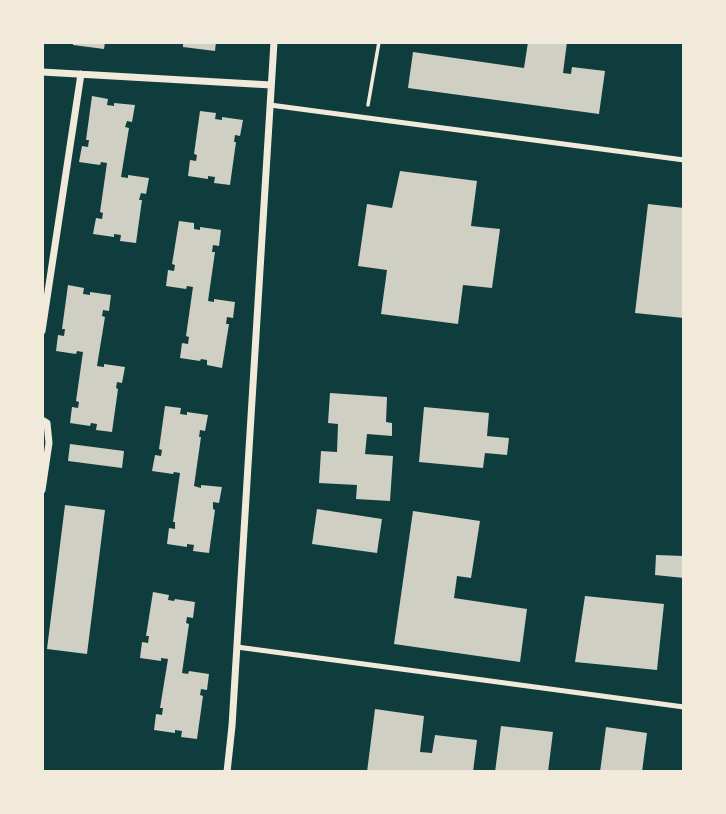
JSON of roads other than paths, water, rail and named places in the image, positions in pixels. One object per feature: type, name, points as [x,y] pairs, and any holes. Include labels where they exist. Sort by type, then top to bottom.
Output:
[{"type":"street","points":[[227,772],[274,42]]},
{"type":"street","points":[[42,72],[271,85]]},
{"type":"street","points":[[42,331],[81,74]]},
{"type":"street","points":[[42,420],[47,423],[49,443],[42,490]]},
{"type":"lane","points":[[270,105],[684,160]]},
{"type":"lane","points":[[237,647],[684,707]]}]
